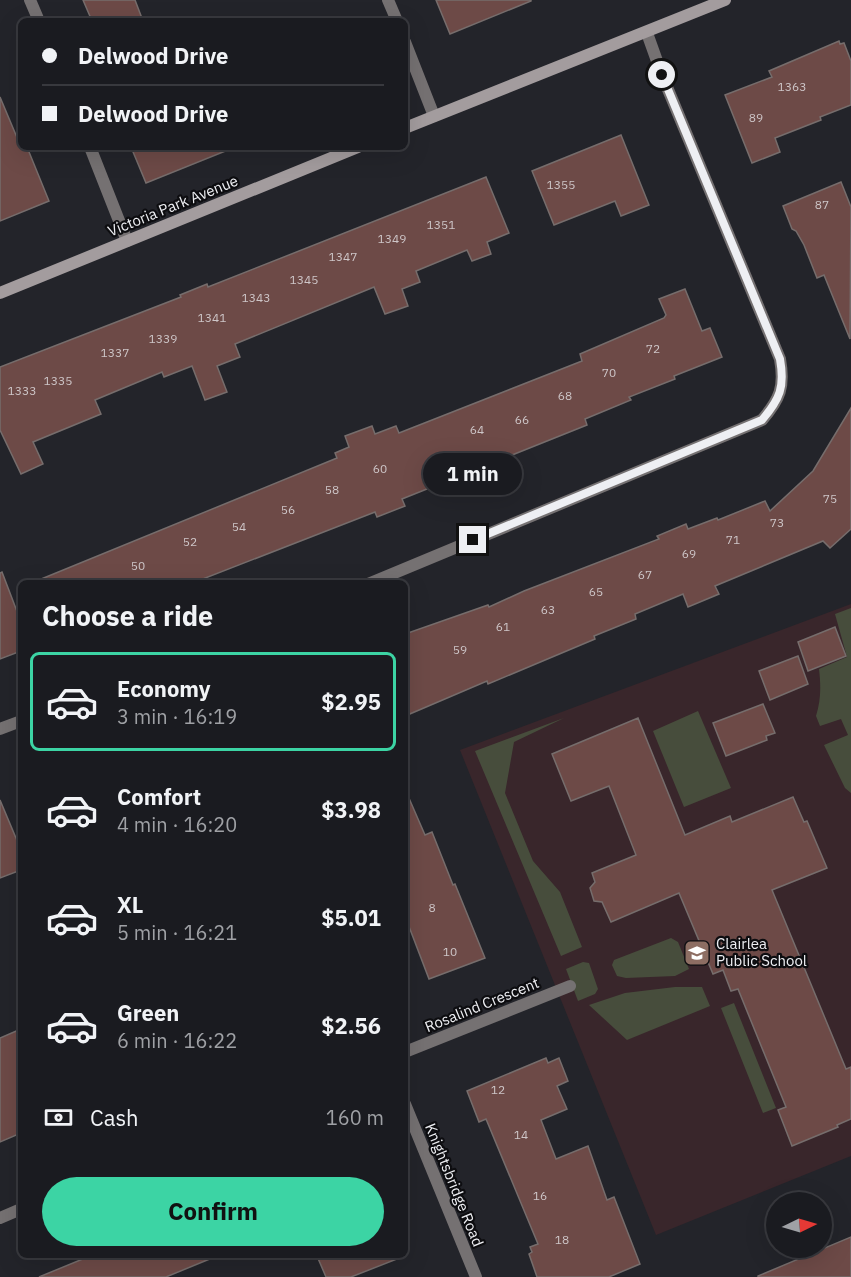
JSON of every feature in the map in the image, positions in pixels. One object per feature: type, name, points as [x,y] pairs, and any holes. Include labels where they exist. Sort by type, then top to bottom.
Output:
[{"type":"main road","points":[[408,127],[725,0]]},
{"type":"main road","name":"Victoria Park Avenue","points":[[0,293],[351,150]]},
{"type":"street","points":[[30,0],[38,18]]},
{"type":"street","points":[[388,0],[396,18]]},
{"type":"street","points":[[378,580],[762,420],[781,392],[783,375],[780,359],[662,75],[647,33]]},
{"type":"street","points":[[408,50],[434,116]]},
{"type":"street","points":[[91,150],[127,241]]},
{"type":"street","points":[[0,729],[18,722]]},
{"type":"street","name":"Rosalind Crescent","points":[[408,1051],[570,986]]},
{"type":"street","name":"Knightsbridge Road","points":[[408,1111],[476,1277]]},
{"type":"street","points":[[0,1218],[18,1210]]},
{"type":"shaded area","name":"Clairlea Public School","points":[[851,604],[851,1156],[656,1235],[460,750]]},
{"type":"green space","points":[[851,608],[851,793],[845,788],[824,745],[848,735],[841,719],[820,726],[816,716],[820,693],[819,669],[847,657],[835,614]]},
{"type":"green space","points":[[698,711],[731,788],[684,807],[653,731]]},
{"type":"green space","points":[[564,718],[514,742],[505,793],[533,861],[560,892],[582,947],[561,956],[475,751]]},
{"type":"green space","points":[[671,938],[678,942],[689,969],[675,976],[626,978],[617,976],[612,965],[614,960]]},
{"type":"green space","points":[[583,962],[589,963],[598,989],[595,994],[578,1001],[566,969]]},
{"type":"green space","points":[[675,987],[702,987],[710,1006],[627,1040],[589,1005],[625,993]]},
{"type":"green space","points":[[734,1003],[776,1108],[763,1113],[721,1008]]},
{"type":"building","points":[[83,0],[135,0],[142,18],[91,18]]},
{"type":"building","points":[[436,0],[531,0],[531,1],[450,34]]},
{"type":"building","points":[[839,41],[840,44],[844,43],[851,61],[851,105],[820,117],[821,120],[775,138],[780,152],[752,163],[725,95],[772,77],[769,71]]},
{"type":"building","points":[[0,97],[18,140],[18,150],[28,150],[49,201],[0,221]]},
{"type":"building","points":[[621,135],[649,205],[621,216],[615,201],[554,225],[532,171]]},
{"type":"building","points":[[132,150],[228,150],[146,183]]},
{"type":"building","points":[[486,177],[509,233],[487,242],[491,254],[472,261],[467,250],[416,271],[420,282],[402,289],[408,306],[385,314],[374,287],[235,344],[240,357],[217,366],[227,392],[205,400],[192,366],[164,377],[162,372],[95,400],[101,414],[33,442],[43,464],[21,474],[0,430],[0,367],[181,297],[180,295],[207,284],[208,287]]},
{"type":"building","points":[[841,182],[851,207],[850,339],[824,275],[817,278],[804,245],[796,231],[792,229],[783,206]]},
{"type":"building","points":[[685,289],[702,331],[710,328],[722,357],[674,376],[675,379],[629,397],[631,400],[585,419],[587,425],[402,499],[405,506],[377,517],[375,512],[200,580],[39,580],[337,458],[335,453],[349,447],[345,436],[372,426],[375,434],[396,426],[399,433],[582,361],[580,354],[664,318],[666,315],[659,299]]},
{"type":"building","points":[[851,408],[851,529],[830,548],[823,541],[715,586],[719,594],[688,607],[683,594],[635,614],[636,619],[594,636],[595,639],[408,715],[408,633],[488,605],[489,607],[524,591],[659,539],[657,536],[686,524],[688,529],[765,501],[770,511],[813,471]]},
{"type":"building","points":[[2,572],[18,614],[18,652],[0,659],[0,573]]},
{"type":"building","points":[[835,627],[846,656],[808,671],[798,642]]},
{"type":"building","points":[[798,656],[808,684],[770,700],[759,671]]},
{"type":"building","points":[[763,704],[775,733],[766,736],[767,740],[726,756],[713,723]]},
{"type":"building","points":[[638,718],[685,835],[730,816],[732,822],[793,797],[804,822],[807,821],[827,868],[772,890],[846,1069],[851,1067],[851,1119],[837,1125],[838,1127],[792,1146],[778,1110],[786,1107],[738,989],[731,991],[723,970],[713,974],[679,893],[611,922],[602,902],[594,901],[590,888],[595,882],[592,873],[636,855],[609,786],[571,801],[552,754]]},
{"type":"building","points":[[408,796],[425,835],[432,832],[485,958],[429,979],[408,924]]},
{"type":"building","points":[[0,800],[18,843],[18,871],[0,878]]},
{"type":"building","points":[[18,1030],[18,1134],[0,1142],[0,1038]]},
{"type":"building","points":[[546,1058],[548,1063],[559,1058],[568,1081],[557,1086],[567,1109],[541,1120],[556,1159],[588,1146],[607,1200],[614,1197],[640,1264],[609,1277],[537,1277],[529,1254],[532,1252],[530,1247],[538,1244],[486,1119],[479,1122],[467,1091]]},
{"type":"building","points":[[851,1237],[851,1277],[758,1277],[801,1258],[832,1258],[832,1245]]},
{"type":"building","points":[[85,1258],[212,1258],[166,1277],[39,1277]]},
{"type":"building","points":[[318,1258],[399,1258],[351,1277],[326,1277]]},
{"type":"place","name":"Clairlea Public School","points":[[697,953]]},
{"type":"route","points":[[473,540],[762,420],[781,392],[783,375],[780,359],[662,75]]}]
